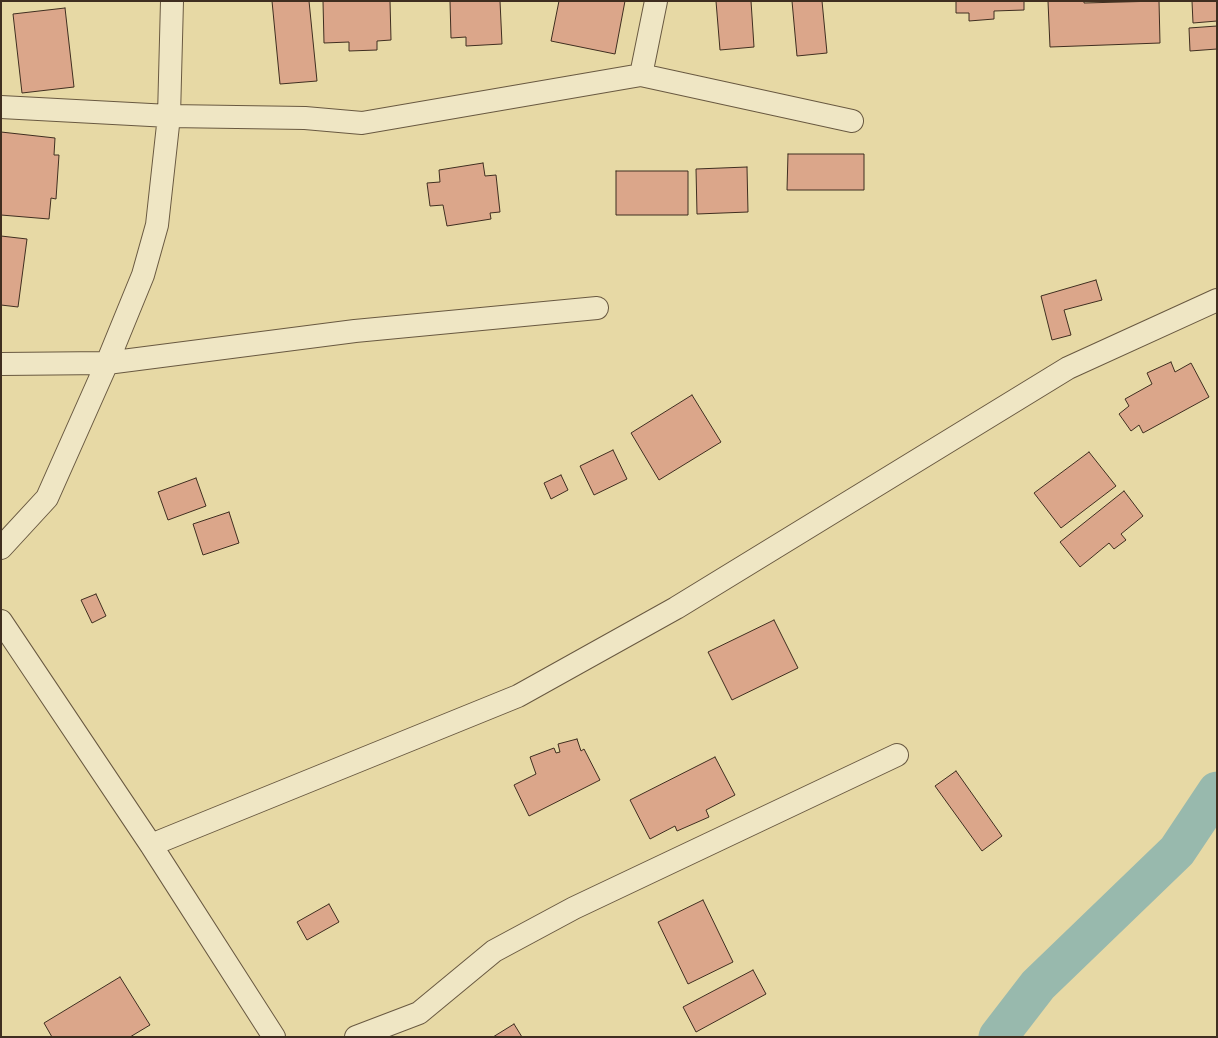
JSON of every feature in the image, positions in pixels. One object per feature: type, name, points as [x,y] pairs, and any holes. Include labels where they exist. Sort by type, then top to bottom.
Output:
[{"type":"street","points":[[1,548],[47,498],[107,363],[143,275],[157,225],[169,116],[172,1]]},
{"type":"street","points":[[641,75],[656,1]]},
{"type":"street","points":[[1,107],[169,116],[305,118],[362,123],[641,75],[852,121]]},
{"type":"street","points":[[151,846],[518,696],[676,608],[1068,368],[1217,300]]},
{"type":"street","points":[[1,364],[107,363],[355,331],[597,308]]},
{"type":"street","points":[[1,621],[151,846],[274,1037]]},
{"type":"street","points":[[356,1037],[419,1013],[494,951],[574,908],[897,755]]},
{"type":"building","points":[[272,1],[309,1],[317,81],[280,84]]},
{"type":"building","points":[[323,1],[390,1],[391,40],[377,41],[377,50],[349,51],[349,42],[324,43]]},
{"type":"building","points":[[450,1],[500,1],[502,44],[466,46],[466,37],[451,38]]},
{"type":"building","points":[[559,1],[625,1],[615,54],[551,41]]},
{"type":"building","points":[[716,1],[751,1],[754,47],[720,50]]},
{"type":"building","points":[[792,1],[822,1],[827,53],[797,56]]},
{"type":"building","points":[[956,1],[1024,1],[1024,10],[994,11],[994,19],[969,21],[969,13],[956,13]]},
{"type":"building","points":[[1048,1],[1084,1],[1084,3],[1159,1],[1160,43],[1050,47]]},
{"type":"building","points":[[1192,1],[1217,1],[1217,21],[1193,23]]},
{"type":"building","points":[[65,8],[74,87],[22,93],[13,14]]},
{"type":"building","points":[[1217,26],[1217,49],[1190,51],[1189,28]]},
{"type":"building","points":[[1,132],[55,138],[54,155],[59,155],[56,199],[51,198],[49,219],[1,215]]},
{"type":"building","points":[[788,154],[864,154],[864,190],[787,190]]},
{"type":"building","points":[[483,163],[485,176],[496,175],[500,212],[490,213],[491,219],[447,226],[443,205],[430,206],[427,183],[440,182],[439,170]]},
{"type":"building","points":[[747,167],[748,212],[697,214],[696,169]]},
{"type":"building","points":[[616,171],[688,171],[688,215],[616,215]]},
{"type":"building","points":[[1,236],[27,239],[18,307],[1,305]]},
{"type":"building","points":[[1096,280],[1102,300],[1064,310],[1071,335],[1052,340],[1041,296]]},
{"type":"building","points":[[1171,362],[1175,372],[1191,363],[1209,397],[1143,433],[1139,425],[1131,431],[1119,414],[1129,406],[1125,399],[1152,384],[1147,373]]},
{"type":"building","points":[[692,395],[721,442],[659,480],[631,433]]},
{"type":"building","points":[[613,450],[627,479],[594,495],[580,466]]},
{"type":"building","points":[[1089,452],[1116,486],[1061,528],[1034,493]]},
{"type":"building","points":[[561,475],[568,490],[551,499],[544,483]]},
{"type":"building","points":[[196,478],[206,506],[168,520],[158,492]]},
{"type":"building","points":[[1124,491],[1143,516],[1121,534],[1126,540],[1114,549],[1109,543],[1080,567],[1060,542]]},
{"type":"building","points":[[229,512],[239,543],[203,555],[193,524]]},
{"type":"building","points":[[96,594],[106,616],[92,623],[81,600]]},
{"type":"building","points":[[774,620],[798,668],[732,700],[708,652]]},
{"type":"building","points":[[577,739],[581,751],[584,749],[600,780],[529,816],[514,785],[536,774],[530,757],[554,748],[556,753],[560,752],[558,744]]},
{"type":"building","points":[[715,757],[735,795],[706,810],[709,817],[677,831],[675,826],[650,839],[630,800]]},
{"type":"building","points":[[956,771],[1002,836],[982,851],[935,786]]},
{"type":"building","points":[[703,900],[733,962],[688,984],[658,922]]},
{"type":"building","points":[[329,904],[339,922],[307,940],[297,922]]},
{"type":"building","points":[[753,970],[766,994],[696,1032],[683,1007]]},
{"type":"building","points":[[120,977],[150,1025],[130,1037],[52,1037],[44,1023]]},
{"type":"building","points":[[514,1024],[522,1037],[493,1037]]},
{"type":"waterway","points":[[998,1037],[1038,985],[1177,851],[1217,791]]}]
